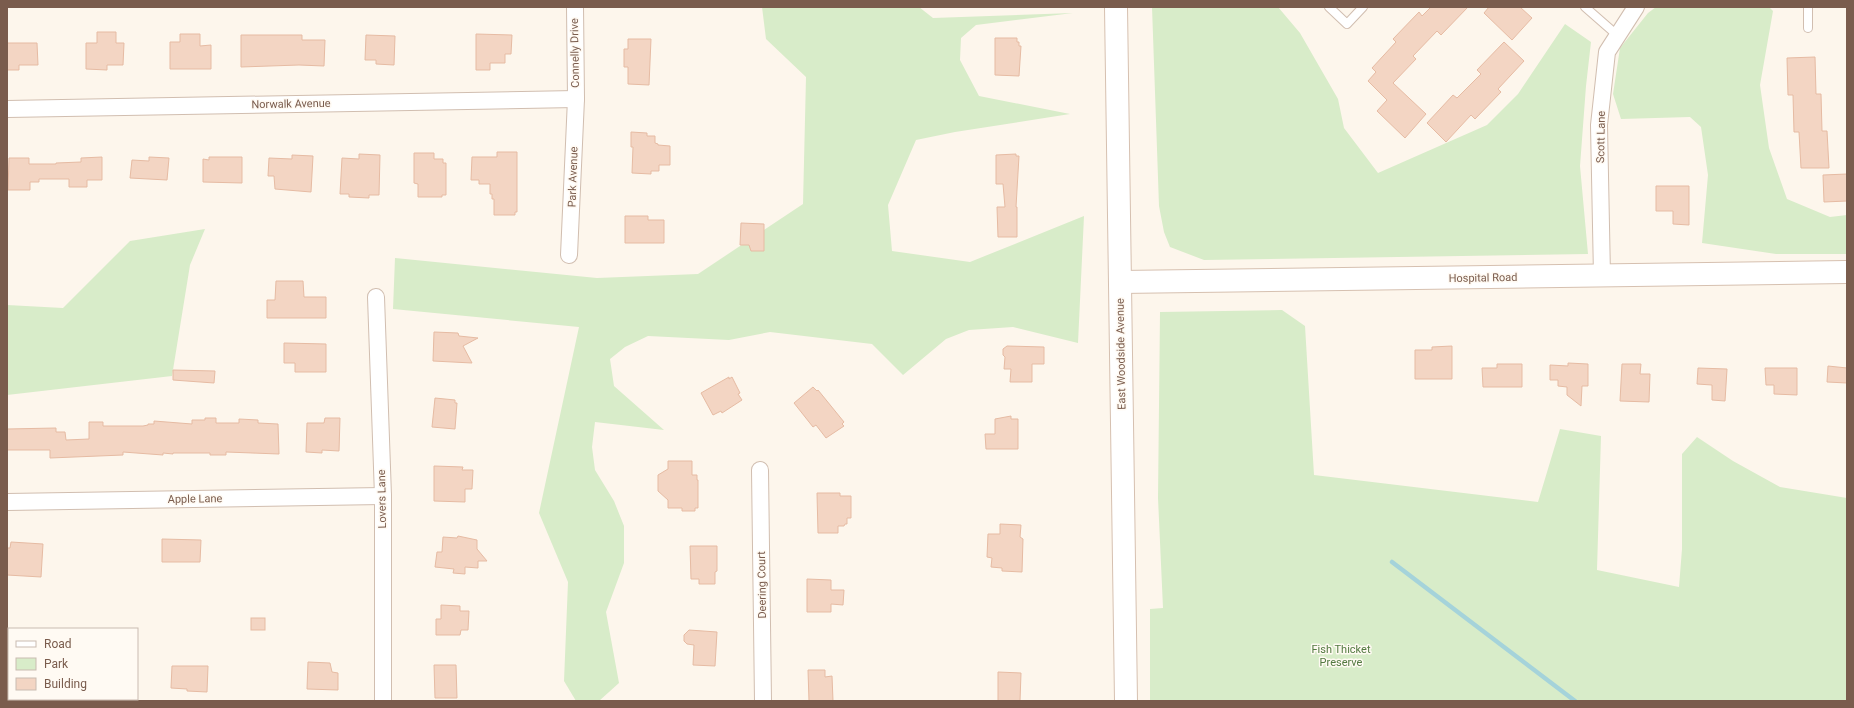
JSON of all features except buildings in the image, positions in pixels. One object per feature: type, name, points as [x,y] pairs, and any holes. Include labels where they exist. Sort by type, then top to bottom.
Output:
[{"type":"street","name":"Connelly Drive","points":[[575,7],[576,99]]},
{"type":"street","name":"East Woodside Avenue","points":[[1116,7],[1126,701]]},
{"type":"street","name":"Scott Lane","points":[[1602,276],[1599,125],[1607,52],[1636,7]]},
{"type":"street","name":"Norwalk Avenue","points":[[7,109],[576,99]]},
{"type":"street","name":"Park Avenue","points":[[569,255],[576,99]]},
{"type":"street","name":"Hospital Road","points":[[1120,282],[1847,272]]},
{"type":"street","name":"Lovers Lane","points":[[376,297],[383,496],[383,701]]},
{"type":"street","name":"Deering Court","points":[[760,470],[763,701]]},
{"type":"street","name":"Apple Lane","points":[[7,502],[383,496]]},
{"type":"lane","points":[[1329,7],[1347,24],[1363,7]]},
{"type":"lane","points":[[1585,7],[1618,35]]},
{"type":"lane","points":[[1808,7],[1808,28]]},
{"type":"green space","points":[[762,7],[919,7],[933,18],[1073,13],[976,25],[961,38],[960,60],[979,96],[1070,114],[955,132],[916,140],[888,205],[892,251],[970,262],[1084,216],[1078,343],[1013,327],[969,330],[946,339],[903,375],[872,344],[770,332],[729,340],[648,336],[625,347],[610,359],[614,386],[664,430],[595,422],[592,447],[595,470],[614,501],[624,526],[624,563],[606,612],[619,683],[599,701],[576,701],[564,681],[568,582],[539,513],[579,327],[393,309],[395,258],[597,278],[698,274],[803,204],[806,77],[766,39]]},
{"type":"green space","points":[[1152,7],[1278,7],[1300,33],[1338,99],[1344,128],[1378,173],[1487,125],[1518,94],[1565,24],[1591,42],[1580,166],[1588,254],[1204,260],[1170,247],[1164,232],[1159,206]]},
{"type":"green space","points":[[1656,7],[1769,7],[1773,11],[1760,85],[1769,148],[1787,199],[1830,217],[1847,215],[1847,254],[1776,254],[1702,243],[1708,175],[1701,127],[1690,117],[1621,119],[1613,94],[1620,48],[1648,13]]},
{"type":"green space","points":[[205,229],[190,265],[172,376],[7,395],[7,305],[63,308],[130,241]]},
{"type":"green space","name":"Fish Thicket Preserve","points":[[1282,310],[1305,326],[1314,475],[1538,502],[1560,429],[1601,436],[1597,570],[1679,587],[1682,549],[1682,454],[1697,437],[1733,461],[1780,487],[1847,498],[1847,701],[1150,701],[1150,609],[1163,608],[1158,498],[1160,312]]},
{"type":"waterway","points":[[1392,562],[1575,701]]}]
